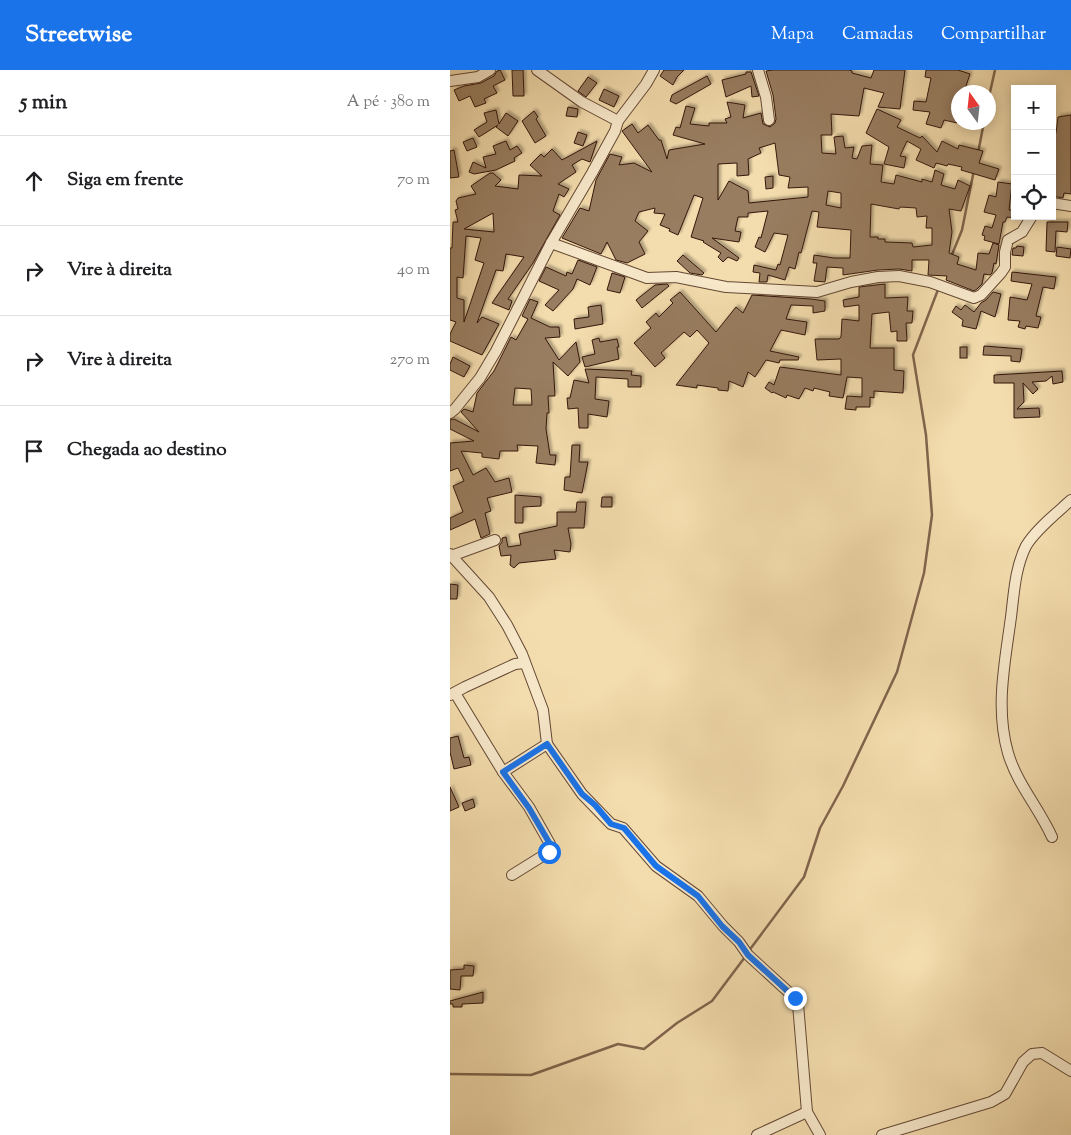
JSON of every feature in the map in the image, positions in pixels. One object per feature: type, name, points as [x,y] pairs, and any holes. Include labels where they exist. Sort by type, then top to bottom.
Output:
[{"type":"street","points":[[450,81],[478,77],[490,70]]},
{"type":"street","points":[[537,70],[582,102],[618,121]]},
{"type":"street","points":[[450,413],[480,378],[496,351],[551,243],[615,131],[618,121],[646,84],[654,70]]},
{"type":"street","points":[[758,70],[766,97],[769,120]]},
{"type":"street","points":[[1056,204],[1071,206]]},
{"type":"street","points":[[551,243],[647,278],[676,278],[726,287],[817,292],[851,282],[900,276],[930,282],[974,298],[981,295],[1001,273],[1005,267],[1005,252],[1008,240],[1022,232],[1030,220]]},
{"type":"street","points":[[1052,837],[1045,822],[1017,777],[1008,752],[1002,716],[1001,692],[1016,577],[1026,546],[1046,523],[1071,500]]},
{"type":"street","points":[[495,540],[450,555],[489,597],[507,625],[525,663],[543,710],[547,744],[582,794],[595,805],[611,824],[624,828],[656,866],[698,896],[722,926],[739,942],[748,955],[795,998],[798,1004],[807,1112],[820,1135]]},
{"type":"street","points":[[512,875],[549,852],[550,844],[529,808],[452,694],[515,664],[525,663]]},
{"type":"street","points":[[503,772],[547,744]]},
{"type":"street","points":[[882,1135],[990,1102],[1005,1094],[1024,1062],[1032,1054],[1042,1053],[1071,1072]]},
{"type":"street","points":[[757,1135],[807,1112]]},
{"type":"building","points":[[500,70],[505,80],[493,86],[497,93],[484,99],[486,103],[475,107],[470,96],[459,101],[454,90],[481,83],[494,76]]},
{"type":"building","points":[[512,70],[523,70],[524,96],[513,96]]},
{"type":"building","points":[[664,70],[684,70],[677,77],[673,85],[660,76]]},
{"type":"building","points":[[849,70],[852,73],[871,78],[874,70],[905,70],[900,109],[878,107],[884,93],[864,88],[859,116],[831,114],[832,135],[821,135],[822,153],[836,154],[834,137],[843,136],[845,148],[854,147],[852,158],[857,159],[862,146],[872,145],[870,164],[883,165],[881,182],[894,184],[896,175],[922,182],[922,179],[932,182],[935,170],[944,174],[941,185],[955,189],[958,180],[970,186],[961,211],[949,209],[952,232],[949,253],[959,257],[957,264],[976,270],[978,253],[989,254],[993,243],[999,245],[996,264],[994,263],[992,273],[990,275],[984,274],[982,284],[977,289],[974,291],[946,280],[947,276],[928,275],[929,260],[912,260],[912,271],[899,269],[878,270],[843,275],[843,268],[827,267],[825,282],[814,281],[817,263],[813,263],[814,255],[850,258],[851,230],[817,227],[819,212],[812,211],[795,269],[789,267],[785,280],[768,275],[767,282],[759,282],[760,273],[753,272],[754,265],[776,270],[778,264],[780,265],[788,235],[774,233],[765,252],[755,247],[759,237],[761,238],[768,211],[748,213],[748,217],[738,217],[735,231],[741,232],[739,242],[712,238],[739,258],[737,261],[728,257],[723,262],[718,257],[721,253],[704,241],[691,237],[703,198],[694,195],[678,235],[660,225],[665,214],[654,213],[655,208],[639,212],[635,221],[648,231],[639,242],[645,254],[627,263],[616,260],[607,242],[601,254],[562,238],[580,208],[589,211],[596,180],[610,154],[622,157],[619,165],[634,163],[652,172],[622,131],[632,124],[638,133],[648,125],[659,140],[661,140],[667,159],[669,150],[705,144],[673,135],[676,127],[680,128],[686,106],[695,108],[690,124],[709,126],[709,123],[727,123],[725,119],[731,117],[727,102],[745,105],[743,118],[761,113],[763,124],[770,127],[775,123],[773,95],[766,71]],"holes":[[[775,143],[779,175],[790,177],[788,188],[808,187],[808,197],[749,203],[748,191],[729,181],[718,200],[718,164],[737,163],[737,176],[749,175],[748,159],[761,153],[759,148]],[[828,191],[841,193],[841,208],[826,205]],[[871,204],[899,209],[900,207],[916,208],[917,217],[927,216],[926,228],[932,228],[932,245],[913,247],[912,243],[885,242],[885,239],[870,237]]]},
{"type":"building","points":[[926,70],[958,70],[970,74],[966,85],[951,85],[951,122],[944,120],[941,128],[926,124],[930,112],[913,110],[914,101],[926,102],[931,78],[925,77]]},
{"type":"building","points":[[746,72],[751,72],[759,96],[752,97],[751,86],[726,97],[722,80],[746,74]]},
{"type":"building","points":[[707,76],[711,84],[676,104],[670,101],[672,95]]},
{"type":"building","points":[[588,77],[597,83],[586,97],[578,91]]},
{"type":"building","points":[[604,89],[619,96],[614,107],[599,100]]},
{"type":"building","points":[[568,107],[578,109],[577,117],[566,116]]},
{"type":"building","points":[[877,109],[901,120],[897,127],[920,138],[922,136],[937,152],[942,141],[958,149],[959,145],[983,151],[979,163],[999,169],[995,180],[961,170],[962,167],[948,164],[947,166],[936,163],[934,168],[916,160],[921,149],[907,141],[900,156],[906,157],[904,168],[884,164],[889,147],[866,133]]},
{"type":"building","points":[[496,110],[499,124],[506,113],[518,121],[508,136],[496,127],[498,125],[479,137],[474,130],[487,122],[484,113]]},
{"type":"building","points":[[534,111],[538,117],[536,119],[546,136],[535,143],[522,121]]},
{"type":"building","points":[[1071,115],[1071,194],[1064,193],[1063,198],[1056,197],[1056,133],[1058,117]]},
{"type":"building","points":[[578,132],[587,135],[583,146],[574,143]]},
{"type":"building","points":[[473,138],[477,147],[467,151],[463,142]]},
{"type":"building","points":[[506,141],[510,150],[517,146],[522,153],[514,158],[515,161],[496,170],[474,174],[469,172],[473,162],[486,168],[483,157],[496,154],[493,146]]},
{"type":"building","points":[[597,141],[590,162],[582,159],[572,165],[576,172],[558,184],[569,189],[564,197],[559,194],[553,211],[560,215],[533,263],[508,299],[512,301],[509,310],[492,303],[524,257],[506,254],[503,271],[496,270],[477,323],[482,317],[499,324],[482,355],[450,341],[450,334],[456,322],[450,320],[450,248],[452,248],[453,222],[458,222],[455,210],[458,209],[456,201],[458,198],[476,194],[471,186],[490,173],[493,173],[501,180],[495,186],[518,189],[519,175],[542,176],[530,165],[541,154],[544,157],[552,149],[562,160]],"holes":[[[493,213],[494,232],[464,229]],[[466,236],[481,238],[475,260],[484,263],[464,322],[464,300],[457,298],[457,277],[463,278]]]},
{"type":"building","points":[[454,150],[459,177],[450,178],[450,151]]},
{"type":"building","points":[[773,176],[773,188],[766,189],[765,177]]},
{"type":"building","points":[[998,182],[1011,184],[1009,210],[1011,210],[1011,218],[1007,217],[1005,222],[1003,222],[999,244],[984,240],[985,236],[982,235],[985,226],[992,228],[996,215],[984,212],[989,195],[996,197]]},
{"type":"building","points":[[1047,222],[1068,222],[1067,232],[1056,231],[1055,252],[1046,251]]},
{"type":"building","points":[[1017,246],[1024,247],[1023,256],[1012,255],[1013,248]]},
{"type":"building","points":[[1057,247],[1071,249],[1070,258],[1056,256]]},
{"type":"building","points":[[683,255],[704,273],[702,275],[690,273],[677,261]]},
{"type":"building","points":[[578,260],[597,267],[590,285],[577,279],[573,289],[553,311],[545,305],[559,290],[539,281],[546,267],[566,276],[567,272],[572,274]]},
{"type":"building","points":[[1012,272],[1056,277],[1054,289],[1043,287],[1036,316],[1041,317],[1038,328],[1026,326],[1025,329],[1018,327],[1020,321],[1008,320],[1010,297],[1027,300],[1032,284],[1011,281]]},
{"type":"building","points":[[612,273],[625,277],[620,293],[607,290]]},
{"type":"building","points":[[667,284],[669,286],[642,308],[636,300],[655,285]]},
{"type":"building","points":[[885,284],[885,298],[908,297],[907,311],[913,311],[912,323],[906,323],[907,341],[897,341],[897,331],[891,332],[889,312],[872,314],[870,348],[894,348],[894,370],[904,371],[903,393],[874,391],[874,398],[870,397],[870,407],[856,407],[856,410],[845,409],[847,396],[862,397],[862,378],[847,377],[843,398],[829,396],[830,392],[814,388],[813,391],[805,388],[799,399],[787,395],[786,398],[772,393],[765,388],[769,382],[774,385],[780,367],[841,375],[841,359],[817,360],[815,339],[839,339],[841,337],[842,319],[859,321],[859,305],[844,307],[843,300],[859,297],[859,287]]},
{"type":"building","points":[[680,292],[716,332],[736,307],[743,313],[752,295],[825,301],[825,311],[813,313],[813,306],[791,305],[786,319],[807,322],[805,335],[781,330],[770,351],[799,357],[798,360],[780,360],[779,363],[766,360],[755,377],[748,372],[743,387],[729,381],[728,391],[697,385],[697,388],[676,385],[709,343],[697,330],[690,337],[684,332],[661,353],[665,358],[655,367],[634,343],[651,328],[646,322],[656,313],[659,317],[673,303],[670,300]]},
{"type":"building","points":[[993,292],[1001,294],[995,317],[981,311],[976,329],[962,326],[963,320],[952,312],[956,306],[961,310],[965,305],[974,312]]},
{"type":"building","points":[[530,299],[538,302],[531,318],[550,327],[559,327],[560,337],[545,338],[559,360],[576,342],[580,362],[568,376],[553,362],[555,396],[548,396],[549,413],[547,413],[546,429],[550,455],[556,455],[555,465],[536,463],[538,446],[517,445],[518,451],[500,451],[499,459],[482,457],[482,453],[461,451],[473,475],[486,468],[495,482],[509,478],[512,492],[487,498],[491,511],[485,513],[490,534],[481,538],[475,519],[450,530],[450,518],[463,512],[453,486],[464,481],[458,468],[450,471],[450,443],[474,441],[450,429],[450,420],[454,419],[479,432],[461,412],[464,409],[473,412],[477,393],[494,371],[511,337],[516,340],[528,319],[522,316]],"holes":[[[515,388],[531,389],[532,405],[513,405]]]},
{"type":"building","points":[[601,305],[603,324],[575,329],[574,319],[589,317],[588,307]]},
{"type":"building","points":[[599,338],[600,342],[617,339],[619,359],[585,367],[582,357],[595,354],[592,340]]},
{"type":"building","points":[[984,346],[1022,349],[1020,362],[1011,361],[1011,356],[983,355]]},
{"type":"building","points":[[960,347],[967,347],[967,358],[960,358]]},
{"type":"building","points":[[453,357],[470,366],[464,377],[450,370]]},
{"type":"building","points":[[585,369],[632,371],[631,375],[641,376],[641,387],[628,387],[628,379],[596,377],[595,399],[609,401],[607,417],[588,414],[588,428],[579,428],[578,408],[568,409],[567,398],[570,398],[574,380],[589,383]]},
{"type":"building","points":[[1062,371],[1063,382],[1053,384],[1052,376],[1046,381],[1032,382],[1038,389],[1033,394],[1023,383],[1024,402],[1017,409],[1039,408],[1040,417],[1014,418],[1014,383],[994,383],[994,375]]},
{"type":"building","points":[[572,445],[580,445],[579,462],[588,462],[582,493],[564,490],[565,477],[570,477]]},
{"type":"building","points":[[515,495],[541,497],[541,506],[523,507],[523,523],[515,523]]},
{"type":"building","points":[[602,497],[612,497],[612,507],[601,507]]},
{"type":"building","points":[[577,502],[586,502],[584,528],[568,528],[571,544],[570,552],[554,550],[556,559],[519,563],[514,568],[510,565],[511,555],[501,556],[499,546],[502,538],[506,537],[508,547],[521,545],[519,534],[557,526],[557,512],[576,512]]},
{"type":"building","points":[[450,584],[458,585],[457,599],[450,599]]},
{"type":"building","points":[[458,736],[464,758],[469,757],[471,765],[454,769],[450,752],[450,738]]},
{"type":"building","points":[[450,787],[459,807],[450,811]]},
{"type":"building","points":[[473,799],[475,807],[465,811],[462,803]]},
{"type":"building","points":[[464,965],[474,966],[473,976],[461,976],[460,990],[450,989],[450,970],[464,969]]},
{"type":"building","points":[[483,992],[483,1003],[462,1004],[462,1007],[453,1007],[453,1004],[450,1004],[450,1001]]},
{"type":"waterway","points":[[992,85],[995,70]]},
{"type":"waterway","points":[[978,153],[982,130]]},
{"type":"waterway","points":[[951,257],[962,230],[974,170]]},
{"type":"waterway","points":[[748,952],[804,877],[820,828],[843,786],[897,672],[924,573],[932,515],[926,435],[913,355],[939,287]]},
{"type":"waterway","points":[[450,1074],[531,1075],[618,1044],[644,1049],[677,1023],[712,1001],[745,957]]},
{"type":"route","points":[[549,852],[550,844],[529,808],[503,772],[528,758],[547,744],[582,794],[595,805],[611,824],[624,828],[656,866],[698,896],[722,926],[739,942],[748,955],[795,998]]}]
